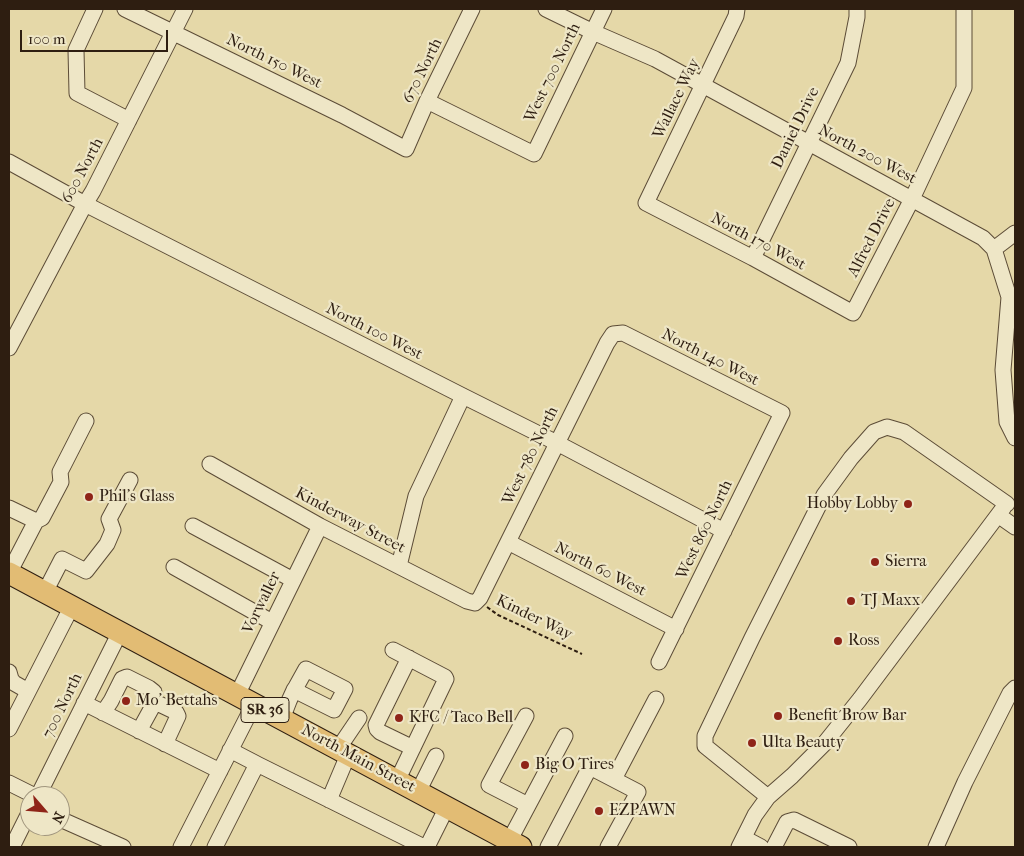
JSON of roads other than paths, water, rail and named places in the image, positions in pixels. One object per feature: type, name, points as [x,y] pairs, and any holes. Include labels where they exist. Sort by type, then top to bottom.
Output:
[{"type":"highway","name":"North Main Street","points":[[9,573],[447,807],[512,845]]},
{"type":"street","points":[[95,9],[76,50],[77,93],[129,120]]},
{"type":"street","name":"North 150 West","points":[[124,9],[342,115],[406,150]]},
{"type":"street","name":"600 North","points":[[9,348],[93,191],[185,9]]},
{"type":"street","name":"670 North","points":[[406,150],[427,101],[472,9]]},
{"type":"street","name":"North 200 West","points":[[546,9],[655,59],[983,238],[994,249]]},
{"type":"street","name":"West 700 North","points":[[427,101],[534,154],[604,9]]},
{"type":"street","name":"Wallace Way","points":[[646,203],[736,16],[737,9]]},
{"type":"street","name":"Daniel Drive","points":[[752,258],[848,63],[857,17],[856,9]]},
{"type":"street","name":"Alfred Drive","points":[[853,313],[912,199],[964,88],[964,9]]},
{"type":"street","name":"North 100 West","points":[[9,162],[85,204],[557,443],[724,531]]},
{"type":"street","name":"North 170 West","points":[[646,203],[853,313]]},
{"type":"street","points":[[1015,233],[994,249],[1009,297],[1004,370],[1006,422],[1015,438]]},
{"type":"street","name":"North 140 West","points":[[623,333],[782,413]]},
{"type":"street","name":"West 780 North","points":[[475,603],[480,598],[607,343],[613,334],[623,333]]},
{"type":"street","points":[[399,566],[416,496],[462,396]]},
{"type":"street","name":"West 860 North","points":[[659,662],[782,413]]},
{"type":"street","points":[[9,573],[36,521],[42,518],[61,482],[60,472],[86,421]]},
{"type":"street","points":[[768,798],[705,746],[705,736],[824,495],[851,458],[874,432],[887,427],[904,432],[1007,508],[1015,527]]},
{"type":"street","name":"Kinderway Street","points":[[210,464],[320,526],[428,582],[475,603]]},
{"type":"street","points":[[45,592],[62,559],[86,571],[107,544],[113,530],[109,518],[130,480]]},
{"type":"street","points":[[9,508],[36,521]]},
{"type":"street","points":[[762,847],[742,842],[755,815],[768,798],[824,744],[860,699],[920,617],[1007,508]]},
{"type":"street","points":[[193,526],[293,580]]},
{"type":"street","name":"Vorwaller","points":[[182,847],[230,750],[245,699],[272,622],[320,526]]},
{"type":"street","name":"North 60 West","points":[[508,542],[676,629]]},
{"type":"street","points":[[174,567],[272,622]]},
{"type":"street","points":[[9,729],[72,606]]},
{"type":"street","name":"700 North","points":[[41,786],[120,632]]},
{"type":"street","points":[[393,650],[446,679],[397,781]]},
{"type":"street","points":[[409,658],[376,725],[380,732],[413,748]]},
{"type":"street","points":[[9,672],[10,679],[14,683],[28,691]]},
{"type":"street","points":[[103,712],[122,679],[127,677],[150,688],[154,692],[155,702],[139,731]]},
{"type":"street","points":[[936,847],[967,777],[1010,693],[1015,688]]},
{"type":"street","points":[[282,718],[294,690]]},
{"type":"street","points":[[614,780],[656,700]]},
{"type":"street","points":[[155,702],[176,712],[178,716],[165,744]]},
{"type":"street","points":[[84,703],[220,771]]},
{"type":"street","points":[[526,716],[489,785],[528,805]]},
{"type":"street","points":[[329,800],[343,752],[359,718]]},
{"type":"street","points":[[512,845],[528,805],[565,736]]},
{"type":"street","points":[[230,750],[426,847],[447,807]]},
{"type":"street","points":[[418,792],[436,756]]},
{"type":"street","points":[[215,847],[257,764]]},
{"type":"street","points":[[548,847],[590,767],[638,792],[608,847]]},
{"type":"street","points":[[779,846],[787,822],[794,820],[849,847]]},
{"type":"street","points":[[70,823],[123,847]]},
{"type":"street","points":[[12,847],[20,831]]},
{"type":"place","name":"Phil's Glass","points":[[89,497]]},
{"type":"place","name":"Hobby Lobby","points":[[908,504]]},
{"type":"place","name":"Sierra","points":[[875,562]]},
{"type":"place","name":"TJ Maxx","points":[[851,601]]},
{"type":"place","name":"Ross","points":[[838,641]]},
{"type":"place","name":"Mo' Bettahs","points":[[126,701]]},
{"type":"place","name":"Benefit Brow Bar","points":[[778,716]]},
{"type":"place","name":"KFC / Taco Bell","points":[[399,718]]},
{"type":"place","name":"Ulta Beauty","points":[[752,743]]},
{"type":"place","name":"Big O Tires","points":[[525,765]]},
{"type":"place","name":"EZPAWN","points":[[599,811]]}]
